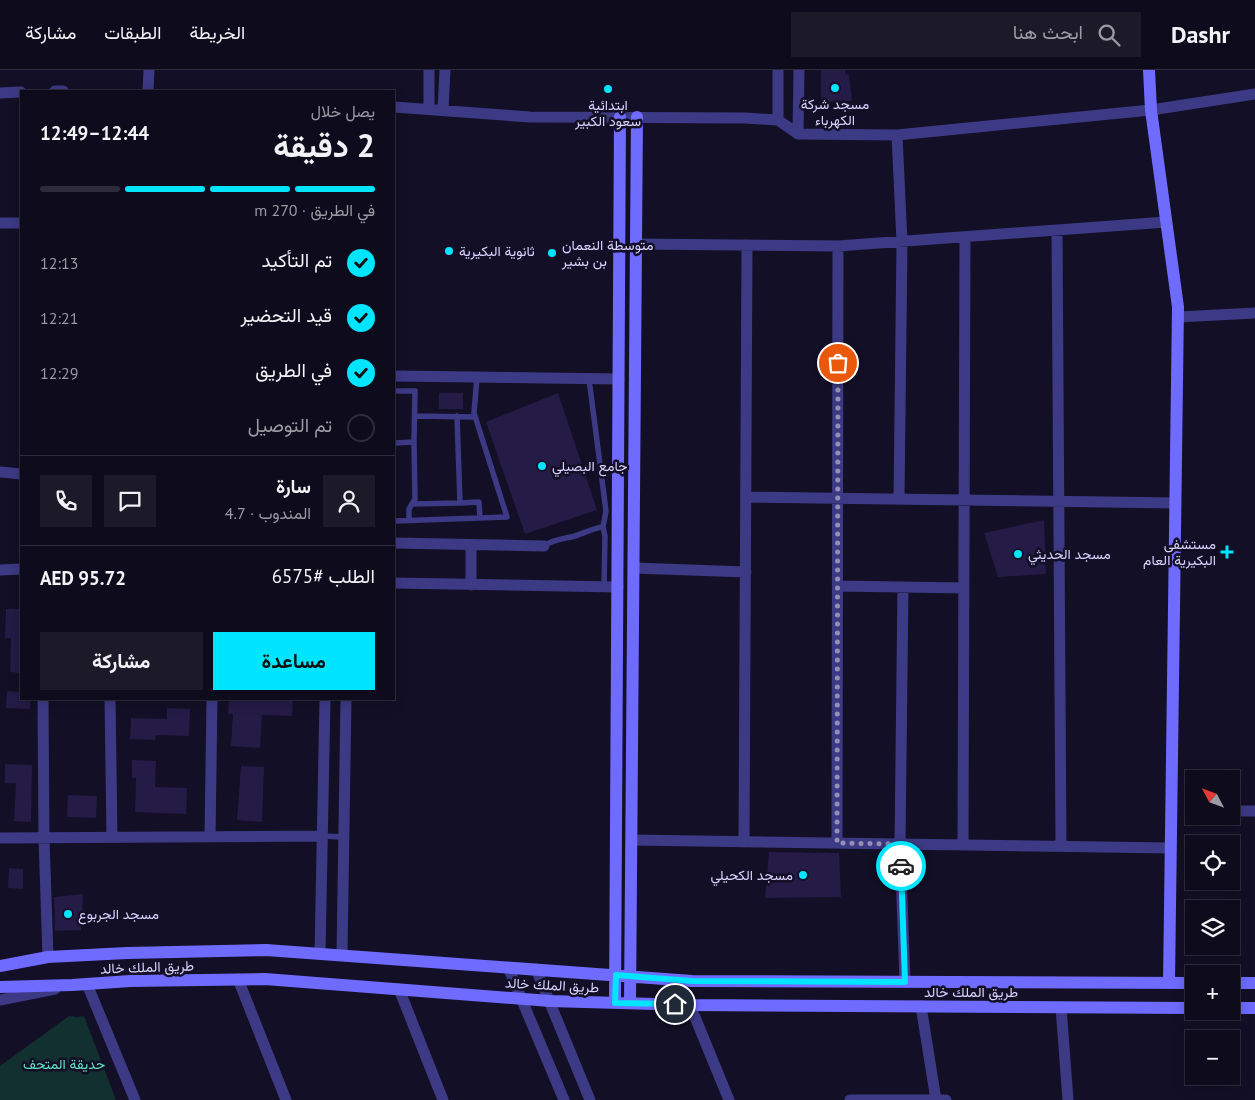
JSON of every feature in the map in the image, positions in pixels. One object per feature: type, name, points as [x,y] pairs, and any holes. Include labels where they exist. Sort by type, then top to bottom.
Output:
[{"type":"street","points":[[148,90],[149,70]]},
{"type":"street","points":[[429,70],[429,109]]},
{"type":"street","points":[[443,110],[445,70]]},
{"type":"street","points":[[778,70],[778,120]]},
{"type":"street","points":[[798,134],[799,70]]},
{"type":"street","points":[[1148,70],[1151,110],[1178,307],[1169,983]]},
{"type":"street","points":[[0,93],[20,92]]},
{"type":"street","points":[[395,107],[530,117],[745,118],[778,120],[798,134],[898,135],[1151,110],[1255,94]]},
{"type":"street","points":[[615,1003],[620,117]]},
{"type":"street","points":[[630,1003],[637,118]]},
{"type":"street","points":[[898,135],[902,242],[898,499]]},
{"type":"street","points":[[636,244],[838,246],[1166,222]]},
{"type":"street","points":[[0,223],[20,223]]},
{"type":"street","points":[[1057,230],[1061,846]]},
{"type":"street","points":[[963,845],[965,237]]},
{"type":"street","points":[[744,842],[747,245]]},
{"type":"street","points":[[837,843],[838,246]]},
{"type":"street","points":[[1178,318],[1255,313]]},
{"type":"street","points":[[395,376],[619,379]]},
{"type":"street","points":[[0,472],[20,474]]},
{"type":"street","points":[[746,498],[1176,502]]},
{"type":"street","points":[[395,543],[544,546]]},
{"type":"street","points":[[470,585],[471,545]]},
{"type":"street","points":[[634,568],[746,572]]},
{"type":"street","points":[[0,570],[20,569]]},
{"type":"street","points":[[395,584],[618,587]]},
{"type":"street","points":[[838,586],[964,588]]},
{"type":"street","points":[[903,587],[900,844],[905,982]]},
{"type":"street","points":[[43,700],[44,838],[48,957]]},
{"type":"street","points":[[110,700],[112,837]]},
{"type":"street","points":[[210,837],[212,700]]},
{"type":"street","points":[[320,954],[325,700]]},
{"type":"street","points":[[342,955],[346,700]]},
{"type":"street","points":[[1240,812],[1255,811]]},
{"type":"street","points":[[0,838],[322,836]]},
{"type":"street","points":[[632,840],[1171,848]]},
{"type":"street","points":[[1,965],[48,957],[128,952],[266,950],[692,981],[1185,983]]},
{"type":"street","points":[[508,967],[564,1100]]},
{"type":"street","points":[[536,970],[590,1100]]},
{"type":"street","name":"طريق الملك خالد","points":[[0,987],[130,981],[265,979],[550,1001],[690,1005],[1185,1008]]},
{"type":"street","points":[[238,980],[286,1100]]},
{"type":"street","points":[[1240,983],[1255,983]]},
{"type":"street","points":[[87,984],[136,1100]]},
{"type":"street","points":[[0,1000],[72,985]]},
{"type":"street","points":[[399,989],[443,1100]]},
{"type":"street","points":[[690,1005],[729,1100]]},
{"type":"street","points":[[921,1006],[935,1100]]},
{"type":"street","points":[[1061,1007],[1068,1100]]},
{"type":"street","points":[[1240,1008],[1255,1008]]},
{"type":"street","points":[[850,1100],[946,1100]]},
{"type":"lane","points":[[395,521],[507,517],[474,413],[477,377]]},
{"type":"lane","points":[[589,379],[606,511],[603,526],[605,536],[604,587]]},
{"type":"lane","points":[[395,391],[415,390],[415,499],[409,509],[409,520]]},
{"type":"lane","points":[[414,416],[475,416]]},
{"type":"lane","points":[[457,416],[460,502]]},
{"type":"lane","points":[[395,443],[414,442]]},
{"type":"lane","points":[[618,466],[634,466]]},
{"type":"lane","points":[[412,504],[479,502],[480,518]]},
{"type":"lane","points":[[544,546],[552,541],[603,526]]},
{"type":"lane","points":[[322,836],[344,837]]},
{"type":"green space","name":"حديقة المتحف","points":[[69,1016],[84,1016],[116,1100],[0,1100],[0,1066]]},
{"type":"building","name":"مسجد شركة الكهرباء","points":[[821,70],[845,70],[845,74],[849,75],[852,101],[821,102]]},
{"type":"building","points":[[439,393],[463,393],[463,409],[439,409]]},
{"type":"building","name":"جامع البصيلي","points":[[558,393],[597,510],[525,534],[486,422]]},
{"type":"building","name":"مسجد الحديثي","points":[[1044,520],[1046,574],[998,577],[984,533]]},
{"type":"building","points":[[6,609],[20,609],[20,673],[10,672],[11,638],[5,638]]},
{"type":"building","points":[[7,691],[20,692],[20,700],[30,700],[30,709],[6,708]]},
{"type":"building","points":[[229,700],[293,700],[292,716],[262,715],[260,748],[231,746],[233,714],[228,714]]},
{"type":"building","points":[[167,708],[190,709],[189,736],[156,735],[155,740],[130,739],[131,718],[167,719]]},
{"type":"building","points":[[132,760],[156,761],[155,787],[187,788],[186,814],[135,812],[136,778],[132,778]]},
{"type":"building","points":[[5,764],[32,765],[31,822],[14,821],[16,783],[5,783]]},
{"type":"building","points":[[241,766],[264,767],[262,822],[237,820]]},
{"type":"building","points":[[68,795],[97,796],[96,818],[67,817]]},
{"type":"building","name":"مسجد الكحيلي","points":[[769,852],[839,853],[841,897],[765,898]]},
{"type":"building","points":[[9,868],[23,869],[23,889],[8,888]]},
{"type":"building","name":"مسجد الجربوع","points":[[83,894],[81,930],[55,931],[54,897]]},
{"type":"way so far","points":[[838,363],[837,843],[900,844],[901,866]]},
{"type":"place","name":"مسجد شركة الكهرباء","points":[[835,88]]},
{"type":"place","name":"ابتدائية سعود الكبير","points":[[608,89]]},
{"type":"place","name":"ثانوية البكيرية","points":[[449,251]]},
{"type":"place","name":"متوسطة النعمان بن بشير","points":[[552,253]]},
{"type":"place","name":"جامع البصيلي","points":[[542,466]]},
{"type":"place","name":"مستشفى البكيرية العام","points":[[1227,552]]},
{"type":"place","name":"مسجد الحديثي","points":[[1018,554]]},
{"type":"place","name":"مسجد الكحيلي","points":[[803,875]]},
{"type":"place","name":"مسجد الجربوع","points":[[68,914]]},
{"type":"route","points":[[675,1004],[615,1003],[616,975],[692,981],[905,982],[901,866]]}]
